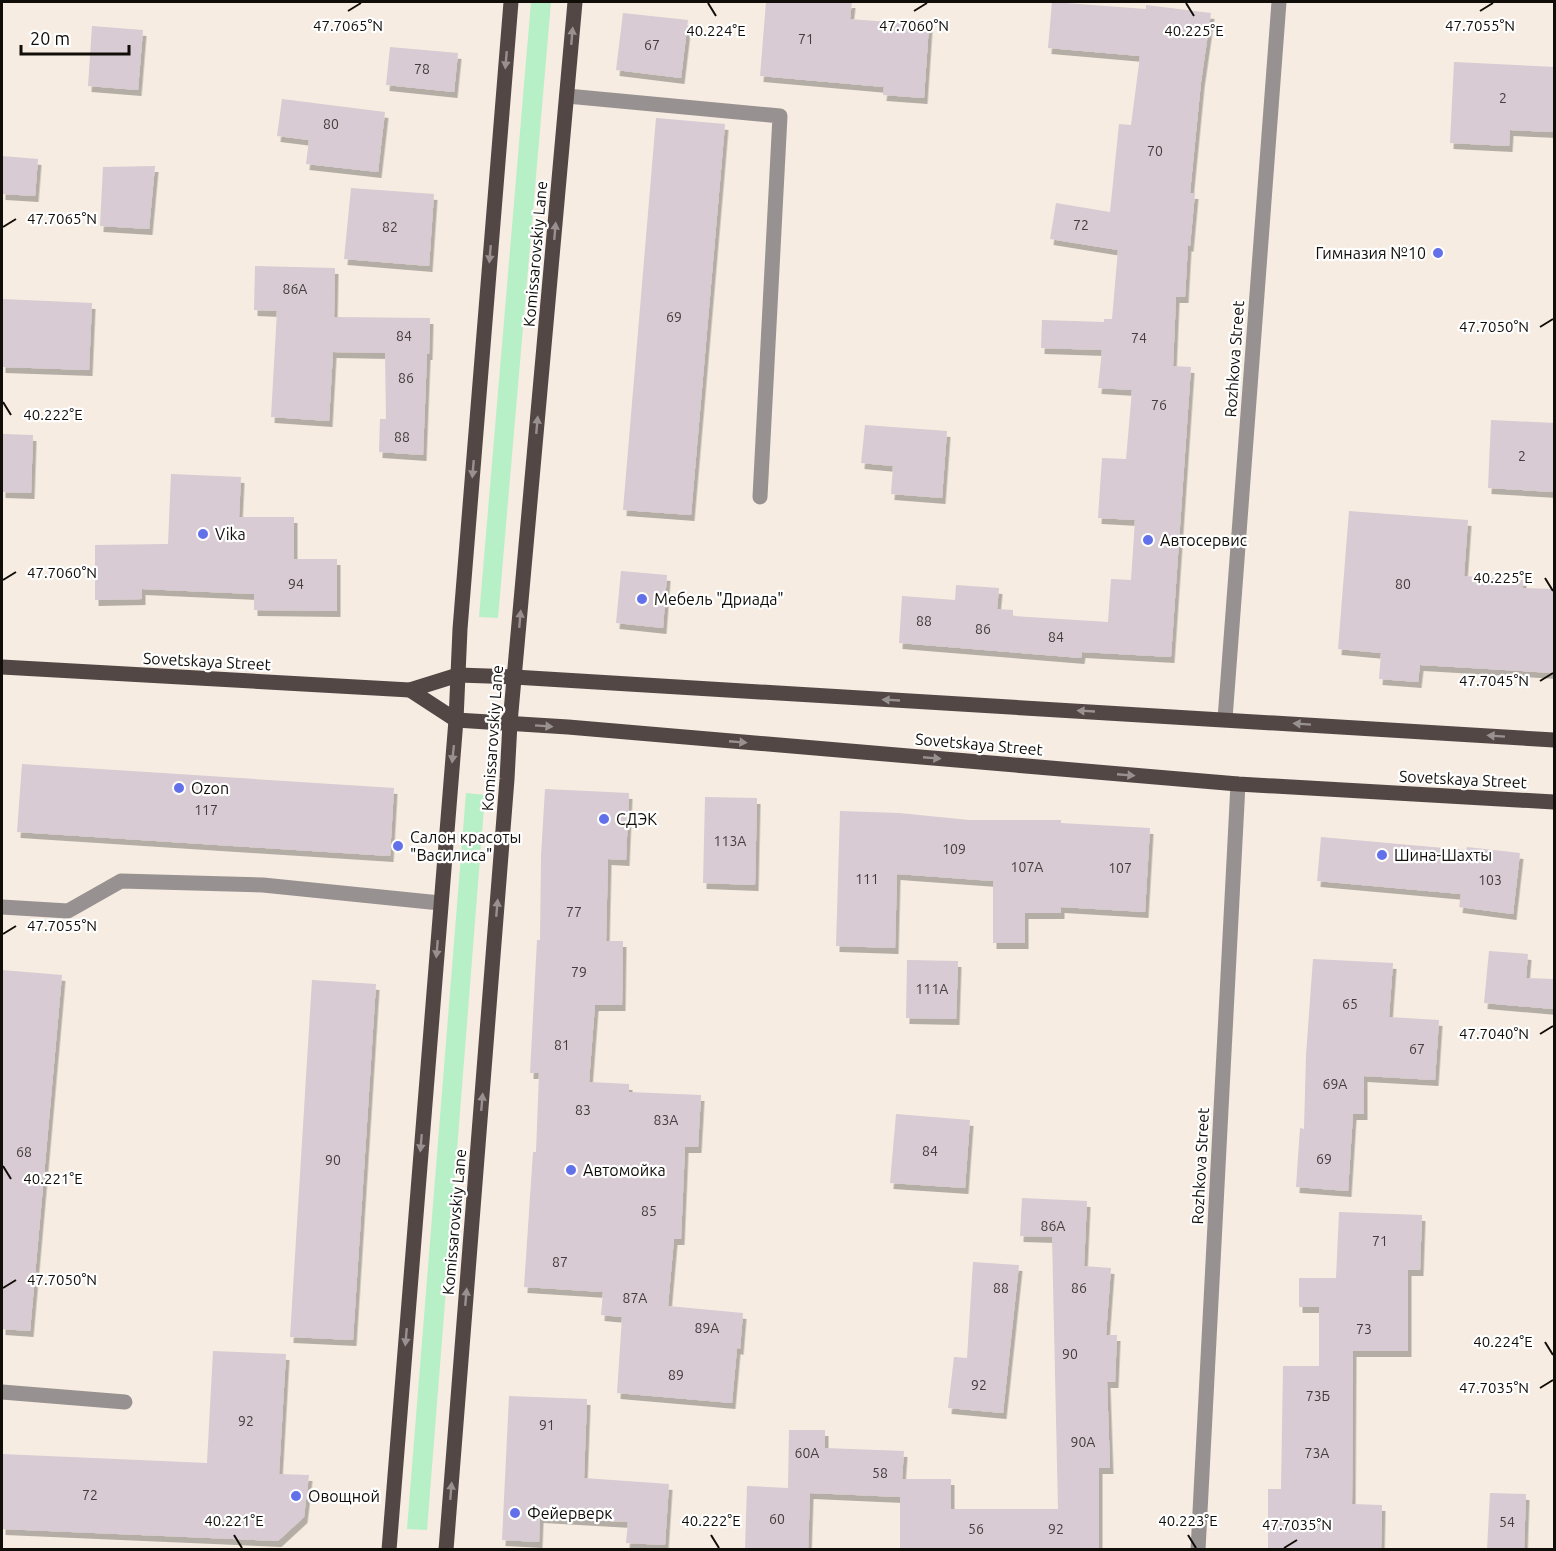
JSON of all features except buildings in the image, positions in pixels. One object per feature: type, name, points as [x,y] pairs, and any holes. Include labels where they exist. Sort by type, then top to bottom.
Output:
[{"type":"main road","points":[[389,1550],[511,2]]},
{"type":"main road","name":"Komissarovskiy Lane","points":[[446,1550],[507,790],[510,723],[575,2]]},
{"type":"main road","name":"Sovetskaya Street","points":[[2,667],[410,690],[458,675],[514,677],[1554,740]]},
{"type":"main road","name":"Sovetskaya Street","points":[[410,690],[456,720],[1238,784],[1554,802]]},
{"type":"street","name":"Rozhkova Street","points":[[1225,719],[1279,2]]},
{"type":"street","points":[[567,96],[780,116],[760,497]]},
{"type":"street","name":"Rozhkova Street","points":[[1198,1550],[1238,784]]},
{"type":"street","points":[[2,907],[68,911],[121,881],[263,885],[440,903]]},
{"type":"street","points":[[2,1392],[124,1402]]},
{"type":"green space","points":[[531,2],[551,2],[498,618],[479,617]]},
{"type":"green space","points":[[466,793],[485,795],[427,1530],[407,1529]]},
{"type":"place","name":"Гимназия №10","points":[[1438,253]]},
{"type":"place","name":"Vika","points":[[203,534]]},
{"type":"place","name":"Автосервис","points":[[1148,540]]},
{"type":"place","name":"Мебель \"Дриада\"","points":[[642,599]]},
{"type":"place","name":"Ozon","points":[[179,788]]},
{"type":"place","name":"СДЭК","points":[[604,819]]},
{"type":"place","name":"Салон красоты \"Василиса\"","points":[[398,846]]},
{"type":"place","name":"Шина-Шахты","points":[[1382,855]]},
{"type":"place","name":"Автомойка","points":[[571,1170]]},
{"type":"place","name":"Овощной","points":[[296,1496]]},
{"type":"place","name":"Фейерверк","points":[[515,1513]]}]
